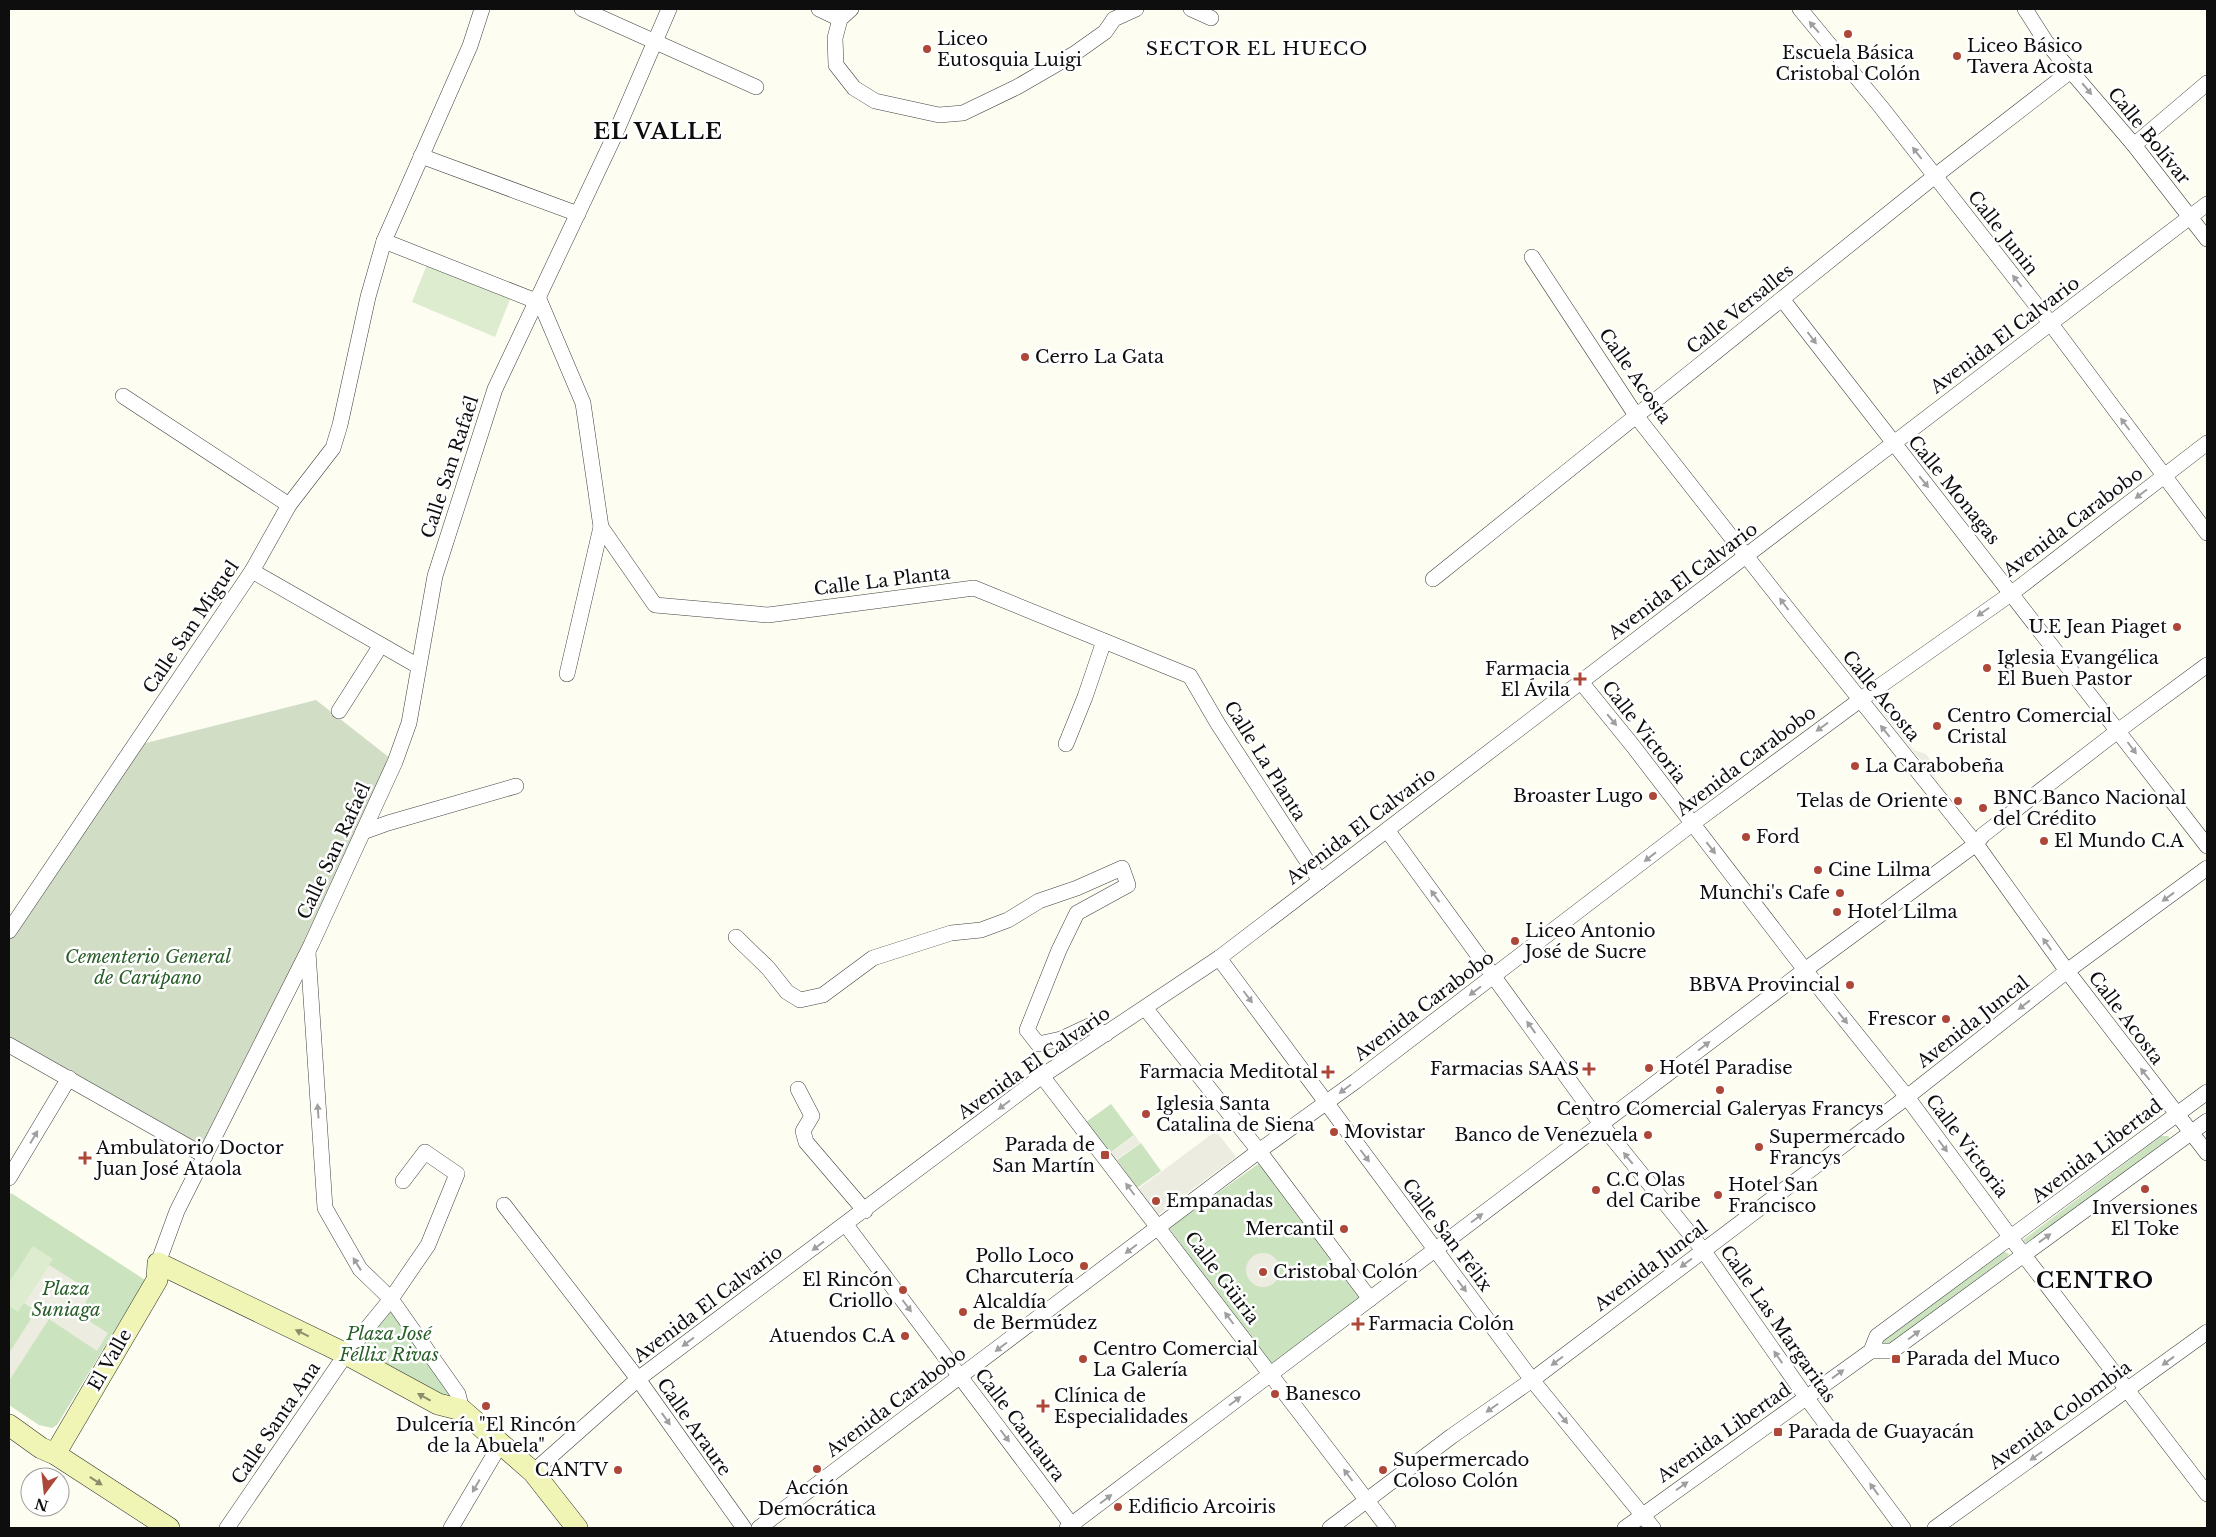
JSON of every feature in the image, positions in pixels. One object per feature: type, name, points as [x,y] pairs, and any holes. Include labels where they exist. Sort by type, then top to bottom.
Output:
[{"type":"main road","points":[[158,1263],[346,1354],[438,1404],[462,1410],[533,1472],[577,1528]]},
{"type":"main road","name":"El Valle","points":[[55,1454],[157,1280],[158,1263]]},
{"type":"main road","points":[[9,1425],[41,1448],[55,1454],[168,1528]]},
{"type":"street","name":"Calle San Miguel","points":[[9,931],[252,571],[289,505],[333,448],[340,425],[368,297],[384,241],[470,46],[482,9]]},
{"type":"street","points":[[582,9],[756,87]]},
{"type":"street","name":"Calle San Rafaél","points":[[158,1263],[177,1211],[308,951],[395,762],[409,723],[435,576],[495,389],[613,139],[669,9]]},
{"type":"street","points":[[819,9],[840,19]]},
{"type":"street","points":[[851,9],[840,19],[835,38],[836,65],[854,88],[875,101],[940,115],[963,113],[1017,87],[1074,54],[1105,32],[1114,19],[1136,9]]},
{"type":"street","points":[[1191,9],[1211,18]]},
{"type":"street","name":"Calle Junin","points":[[1800,9],[1935,176],[2051,324],[2207,533]]},
{"type":"street","name":"Calle Bolívar","points":[[2025,9],[2046,42],[2134,144],[2207,239]]},
{"type":"street","name":"Calle Versalles","points":[[1433,580],[1935,176],[2072,70]]},
{"type":"street","points":[[2134,144],[2207,83]]},
{"type":"street","points":[[422,156],[578,214]]},
{"type":"street","name":"Avenida El Calvario","points":[[533,1472],[638,1380],[1042,1076],[1219,958],[2207,204]]},
{"type":"street","points":[[384,241],[537,299]]},
{"type":"street","name":"Calle Acosta","points":[[1532,257],[1637,417],[1976,844],[2067,972],[2207,1154]]},
{"type":"street","name":"Calle La Planta","points":[[537,299],[583,403],[601,526],[655,605],[768,615],[974,588],[1190,676],[1218,724],[1320,881]]},
{"type":"street","name":"Calle Monagas","points":[[1782,299],[1893,444],[2012,592],[2207,846]]},
{"type":"street","points":[[122,396],[289,505]]},
{"type":"street","name":"Avenida Carabobo","points":[[759,1528],[1160,1228],[1259,1151],[1326,1104],[1692,824],[1860,700],[2012,592],[2207,443]]},
{"type":"street","points":[[567,674],[601,526]]},
{"type":"street","points":[[252,571],[418,666]]},
{"type":"street","points":[[1066,744],[1086,697],[1104,641]]},
{"type":"street","points":[[339,711],[382,645]]},
{"type":"street","points":[[1071,1527],[1271,1373],[1804,970],[1976,844],[1983,835],[2118,730],[2207,664]]},
{"type":"street","name":"Calle Victoria","points":[[1581,682],[1633,746],[1804,970],[1907,1098],[2023,1254],[2207,1494]]},
{"type":"street","points":[[363,832],[516,786]]},
{"type":"street","name":"Calle Las Margaritas","points":[[1387,830],[1601,1124],[1703,1250],[1806,1397],[1903,1528]]},
{"type":"street","points":[[736,938],[768,968],[787,992],[800,1000],[823,995],[873,958],[951,933],[981,930],[1008,920],[1039,901],[1077,888],[1122,868],[1128,885],[1077,913],[1059,950],[1027,1030],[1038,1044],[1060,1039],[1089,1026],[1106,1034]]},
{"type":"street","name":"Avenida Juncal","points":[[1330,1528],[1452,1436],[1532,1380],[1907,1098],[2067,972],[2207,868]]},
{"type":"street","name":"Calle San Rafaél","points":[[308,951],[325,1208],[360,1270],[391,1299],[458,1394],[462,1410]]},
{"type":"street","name":"Calle San Félix","points":[[1219,958],[1532,1380],[1653,1528]]},
{"type":"street","points":[[1145,1008],[1259,1151],[1370,1299]]},
{"type":"street","points":[[9,1045],[205,1156]]},
{"type":"street","name":"Calle Güiria","points":[[1042,1076],[1388,1528]]},
{"type":"street","points":[[9,1178],[69,1078]]},
{"type":"street","points":[[798,1089],[812,1116],[803,1131],[806,1142],[865,1211]]},
{"type":"street","name":"Avenida Libertad","points":[[1624,1528],[1871,1351],[1877,1336],[2207,1092]]},
{"type":"street","name":"Avenida Libertad","points":[[1871,1351],[1892,1351],[2207,1121]]},
{"type":"street","name":"Calle Santa Ana","points":[[227,1528],[346,1354],[391,1299],[428,1245],[457,1174],[425,1152],[403,1181]]},
{"type":"street","name":"Calle Araure","points":[[504,1205],[638,1380],[744,1528]]},
{"type":"street","name":"Calle Cantaura","points":[[846,1225],[1071,1527]]},
{"type":"street","name":"Avenida Colombia","points":[[1935,1528],[2207,1332]]},
{"type":"street","points":[[451,1528],[501,1444]]},
{"type":"green space","points":[[428,262],[511,297],[495,337],[412,302]]},
{"type":"green space","name":"Cementerio General de Carúpano","points":[[316,700],[395,762],[205,1156],[9,1045],[9,931],[134,746]]},
{"type":"green space","points":[[1111,1104],[1134,1135],[1110,1153],[1086,1122]]},
{"type":"green space","points":[[2161,1136],[2168,1136],[2170,1138],[2032,1240],[2026,1243],[2023,1240]]},
{"type":"green space","points":[[1141,1143],[1161,1171],[1137,1188],[1117,1160]]},
{"type":"green space","points":[[1261,1162],[1363,1299],[1271,1365],[1169,1228]]},
{"type":"green space","name":"Plaza Suniaga","points":[[11,1193],[145,1280],[57,1425],[52,1428],[39,1425],[9,1405],[9,1197]]},
{"type":"green space","points":[[33,1246],[53,1259],[18,1312],[9,1306],[9,1282]]},
{"type":"green space","points":[[2003,1251],[2009,1254],[2007,1258],[1889,1347],[1881,1348],[1882,1342]]},
{"type":"green space","name":"Plaza José Féllix Rivas","points":[[391,1305],[456,1405],[352,1351]]},
{"type":"shaded area","points":[[1875,703],[1914,750],[1926,754],[1935,766],[1935,777],[1972,824]]},
{"type":"shaded area","points":[[1216,1131],[1236,1157],[1155,1217],[1109,1154],[1135,1135],[1140,1143],[1116,1160],[1138,1189]]},
{"type":"shaded area","points":[[1263,1253],[1270,1254],[1275,1258],[1279,1263],[1279,1277],[1275,1282],[1270,1286],[1263,1287],[1256,1286],[1251,1282],[1247,1277],[1246,1270],[1247,1263],[1251,1258],[1256,1254]]},
{"type":"shaded area","points":[[49,1265],[92,1292],[78,1314],[108,1333],[97,1351],[49,1319],[9,1381],[9,1353],[36,1311],[24,1303]]},
{"type":"place","name":"Escuela Básica Cristobal Colón","points":[[1848,34]]},
{"type":"place","name":"Liceo Eutosquia Luigi","points":[[927,49]]},
{"type":"place","name":"Liceo Básico Tavera Acosta","points":[[1957,56]]},
{"type":"place","name":"Cerro La Gata","points":[[1025,357]]},
{"type":"place","name":"U.E Jean Piaget","points":[[2177,627]]},
{"type":"place","name":"Iglesia Evangélica El Buen Pastor","points":[[1987,668]]},
{"type":"place","name":"Farmacia El Ávila","points":[[1580,679]]},
{"type":"place","name":"Centro Comercial Cristal","points":[[1937,726]]},
{"type":"place","name":"La Carabobeña","points":[[1855,766]]},
{"type":"place","name":"Broaster Lugo","points":[[1653,796]]},
{"type":"place","name":"Telas de Oriente","points":[[1958,801]]},
{"type":"place","name":"BNC Banco Nacional del Crédito","points":[[1983,808]]},
{"type":"place","name":"Ford","points":[[1746,837]]},
{"type":"place","name":"El Mundo C.A","points":[[2044,841]]},
{"type":"place","name":"Cine Lilma","points":[[1818,870]]},
{"type":"place","name":"Munchi's Cafe","points":[[1840,893]]},
{"type":"place","name":"Hotel Lilma","points":[[1837,912]]},
{"type":"place","name":"Liceo Antonio José de Sucre","points":[[1515,941]]},
{"type":"place","name":"BBVA Provincial","points":[[1850,985]]},
{"type":"place","name":"Frescor","points":[[1946,1019]]},
{"type":"place","name":"Hotel Paradise","points":[[1649,1068]]},
{"type":"place","name":"Farmacias SAAS","points":[[1589,1069]]},
{"type":"place","name":"Farmacia Meditotal","points":[[1328,1072]]},
{"type":"place","name":"Centro Comercial Galeryas Francys","points":[[1720,1090]]},
{"type":"place","name":"Iglesia Santa Catalina de Siena","points":[[1146,1114]]},
{"type":"place","name":"Movistar","points":[[1334,1132]]},
{"type":"place","name":"Banco de Venezuela","points":[[1648,1135]]},
{"type":"place","name":"Supermercado Francys","points":[[1759,1147]]},
{"type":"place","name":"Parada de San Martín","points":[[1105,1155]]},
{"type":"place","name":"Ambulatorio Doctor Juan José Ataola","points":[[85,1158]]},
{"type":"place","name":"Inversiones El Toke","points":[[2145,1189]]},
{"type":"place","name":"C.C Olas del Caribe","points":[[1596,1190]]},
{"type":"place","name":"Hotel San Francisco","points":[[1718,1195]]},
{"type":"place","name":"Empanadas","points":[[1156,1201]]},
{"type":"place","name":"Mercantil","points":[[1344,1229]]},
{"type":"place","name":"Pollo Loco Charcutería","points":[[1084,1266]]},
{"type":"place","name":"Cristobal Colón","points":[[1263,1272]]},
{"type":"place","name":"El Rincón Criollo","points":[[903,1290]]},
{"type":"place","name":"Alcaldía de Bermúdez","points":[[963,1312]]},
{"type":"place","name":"Farmacia Colón","points":[[1358,1324]]},
{"type":"place","name":"Atuendos C.A","points":[[905,1336]]},
{"type":"place","name":"Centro Comercial La Galería","points":[[1083,1359]]},
{"type":"place","name":"Parada del Muco","points":[[1896,1359]]},
{"type":"place","name":"Banesco","points":[[1275,1394]]},
{"type":"place","name":"Dulcería \"El Rincón de la Abuela\"","points":[[486,1406]]},
{"type":"place","name":"Clínica de Especialidades","points":[[1043,1406]]},
{"type":"place","name":"Parada de Guayacán","points":[[1778,1432]]},
{"type":"place","name":"Acción Democrática","points":[[817,1469]]},
{"type":"place","name":"CANTV","points":[[618,1470]]},
{"type":"place","name":"Supermercado Coloso Colón","points":[[1383,1470]]},
{"type":"place","name":"Edificio Arcoiris","points":[[1118,1507]]},
{"type":"district","name":"SECTOR EL HUECO","points":[[1257,48]]},
{"type":"district","name":"EL VALLE","points":[[658,131]]},
{"type":"district","name":"CENTRO","points":[[2095,1280]]}]
